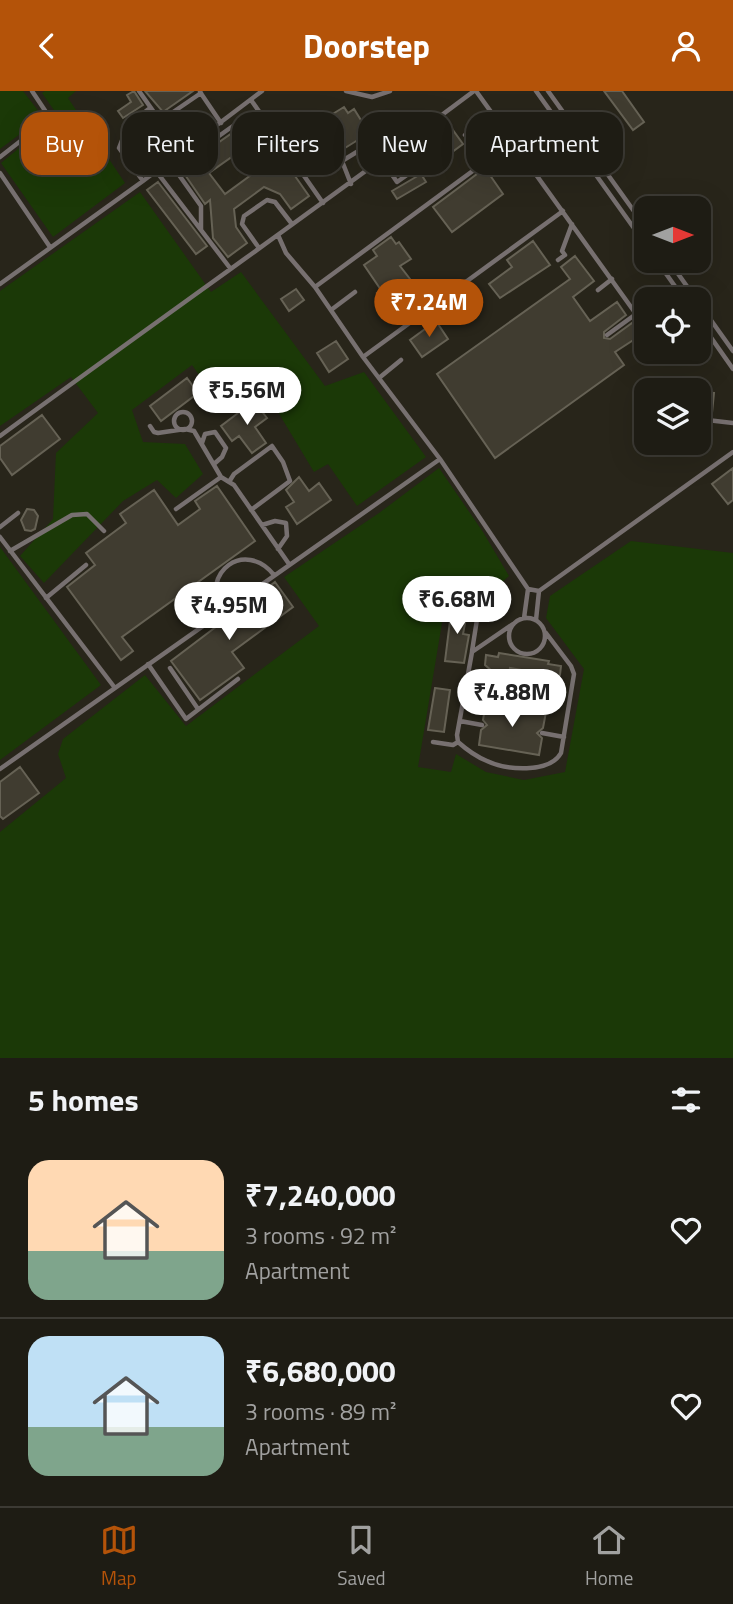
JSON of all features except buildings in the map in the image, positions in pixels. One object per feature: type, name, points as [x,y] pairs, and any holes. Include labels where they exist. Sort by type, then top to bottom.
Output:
[{"type":"lane","points":[[0,156],[50,118],[32,91]]},
{"type":"lane","points":[[139,91],[153,112]]},
{"type":"lane","points":[[218,125],[262,91]]},
{"type":"lane","points":[[345,91],[372,97],[390,91]]},
{"type":"lane","points":[[447,112],[475,91],[490,112]]},
{"type":"lane","points":[[536,91],[634,228]]},
{"type":"lane","points":[[548,91],[634,211]]},
{"type":"lane","points":[[172,112],[200,92],[221,123]]},
{"type":"lane","points":[[251,100],[259,112]]},
{"type":"lane","points":[[143,181],[119,148],[128,125],[150,108]]},
{"type":"lane","points":[[201,229],[201,207],[174,168],[232,127]]},
{"type":"lane","points":[[351,184],[342,161],[358,151]]},
{"type":"lane","points":[[0,173],[50,247]]},
{"type":"lane","points":[[0,283],[151,175]]},
{"type":"lane","points":[[159,175],[230,268]]},
{"type":"lane","points":[[303,175],[323,203]]},
{"type":"lane","points":[[0,436],[362,175]]},
{"type":"lane","points":[[393,175],[397,181],[406,175]]},
{"type":"lane","points":[[315,287],[467,175]]},
{"type":"lane","points":[[536,175],[634,311]]},
{"type":"lane","points":[[259,249],[242,224],[244,216],[267,200],[275,202],[292,224]]},
{"type":"lane","points":[[363,357],[563,211]]},
{"type":"lane","points":[[558,260],[565,255],[562,251],[572,223]]},
{"type":"lane","points":[[278,235],[286,253],[315,287],[363,357],[440,459],[528,589],[524,618]]},
{"type":"lane","points":[[598,290],[612,279]]},
{"type":"lane","points":[[465,282],[480,303]]},
{"type":"lane","points":[[331,310],[355,292]]},
{"type":"lane","points":[[607,335],[634,315]]},
{"type":"lane","points":[[711,320],[733,351]]},
{"type":"lane","points":[[711,338],[733,369]]},
{"type":"lane","points":[[379,378],[401,360]]},
{"type":"lane","points":[[149,426],[159,433],[185,429],[190,426],[191,417],[185,412],[179,412],[174,422],[177,428],[185,429],[194,431],[221,477],[234,485],[289,564]]},
{"type":"lane","points":[[711,421],[733,423]]},
{"type":"lane","points":[[202,443],[205,434],[209,432],[215,432],[224,443],[226,448],[222,457],[214,464]]},
{"type":"lane","points":[[229,482],[234,474],[272,446],[283,462],[290,481],[251,510]]},
{"type":"lane","points":[[528,589],[539,591],[733,451]]},
{"type":"lane","points":[[0,769],[440,459]]},
{"type":"lane","points":[[176,509],[221,477]]},
{"type":"lane","points":[[0,527],[18,513]]},
{"type":"lane","points":[[10,551],[72,515],[87,514],[104,531]]},
{"type":"lane","points":[[262,525],[275,521],[286,523],[287,536],[278,549]]},
{"type":"lane","points":[[0,537],[115,688]]},
{"type":"lane","points":[[221,612],[215,599],[216,583],[219,575],[229,565],[240,560],[254,560],[274,575]]},
{"type":"lane","points":[[46,598],[86,565]]},
{"type":"lane","points":[[458,743],[500,766],[529,767],[555,760],[561,753],[574,674],[536,619],[539,591]]},
{"type":"lane","points":[[458,743],[479,607]]},
{"type":"lane","points":[[472,652],[524,618],[536,619]]},
{"type":"lane","points":[[513,624],[510,629],[510,642],[522,654],[540,650],[546,640],[546,633]]},
{"type":"lane","points":[[148,664],[186,719],[238,679]]},
{"type":"lane","points":[[170,668],[198,709]]},
{"type":"lane","points":[[460,721],[482,725]]},
{"type":"lane","points":[[542,733],[564,737]]},
{"type":"lane","points":[[433,743],[458,743]]},
{"type":"path","points":[[513,707],[517,686],[522,684],[524,670]]},
{"type":"green space","points":[[0,91],[23,91],[39,112],[21,112],[21,133],[0,149]]},
{"type":"green space","points":[[76,91],[68,98],[77,112],[55,112],[42,93]]},
{"type":"green space","points":[[21,147],[21,175],[108,175],[108,158],[125,183],[53,237],[1,163]]},
{"type":"green space","points":[[140,192],[211,292],[241,272],[325,386],[364,372],[426,457],[357,506],[328,464],[314,472],[263,387],[225,412],[192,365],[132,410],[143,442],[185,444],[203,474],[176,498],[157,480],[123,501],[44,583],[20,556],[53,519],[56,453],[98,413],[71,377],[0,426],[0,291]]},
{"type":"green space","points":[[439,468],[483,532],[509,576],[477,605],[446,599],[418,767],[451,772],[456,754],[486,772],[524,780],[565,772],[584,669],[546,618],[550,596],[631,541],[733,553],[733,1058],[0,1058],[0,832],[66,778],[58,754],[63,739],[145,675],[186,726],[319,626],[284,577],[379,513]]},
{"type":"green space","points":[[0,547],[101,685],[0,760]]}]
